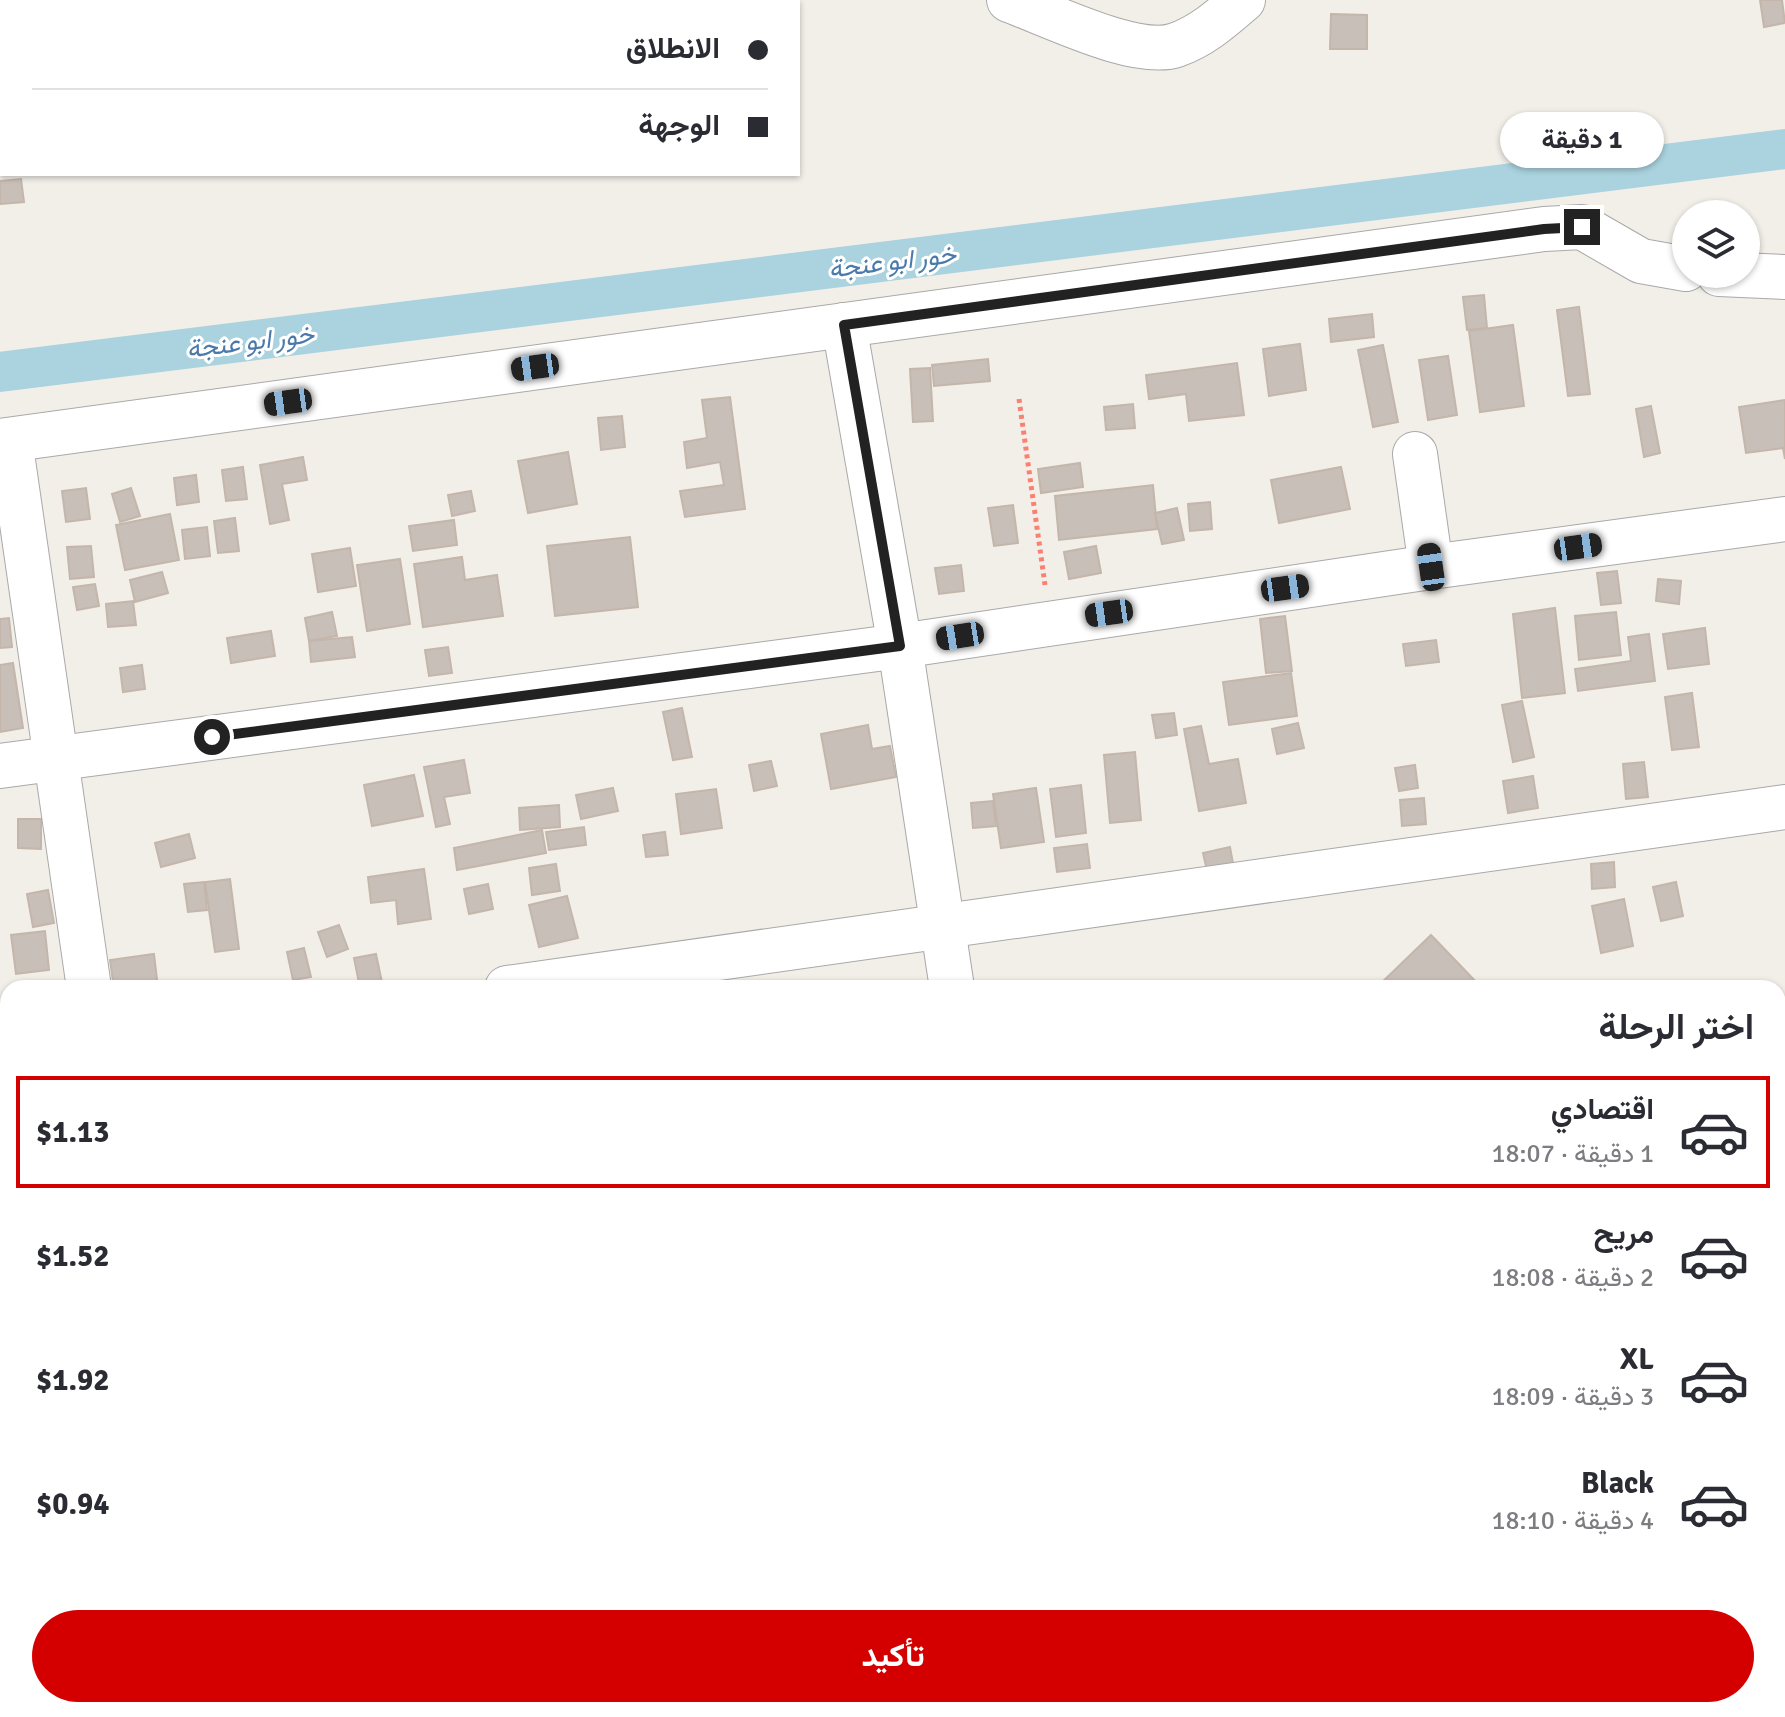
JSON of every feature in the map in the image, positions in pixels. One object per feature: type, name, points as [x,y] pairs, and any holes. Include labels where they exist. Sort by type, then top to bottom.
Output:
[{"type":"street","points":[[1009,0],[1131,45],[1173,46],[1209,29],[1243,0]]},
{"type":"street","points":[[88,980],[5,441],[1544,229],[1582,227],[1641,261],[1672,267]]},
{"type":"street","points":[[1760,276],[1785,277]]},
{"type":"street","points":[[844,325],[900,646],[951,980]]},
{"type":"street","points":[[1415,454],[1431,567]]},
{"type":"street","points":[[0,766],[900,646],[1431,567],[1785,519]]},
{"type":"street","points":[[563,980],[1785,807]]},
{"type":"path","points":[[1019,399],[1050,622]]},
{"type":"building","points":[[1760,0],[1782,0],[1785,23],[1764,27]]},
{"type":"building","points":[[1331,14],[1367,15],[1367,49],[1330,49]]},
{"type":"building","points":[[21,179],[24,202],[0,204],[0,181]]},
{"type":"building","points":[[1484,295],[1487,328],[1467,330],[1463,297]]},
{"type":"building","points":[[1579,307],[1590,394],[1568,396],[1557,310]]},
{"type":"building","points":[[1372,314],[1374,337],[1331,342],[1329,319]]},
{"type":"building","points":[[1513,325],[1524,406],[1480,412],[1469,331]]},
{"type":"building","points":[[1300,344],[1306,390],[1269,396],[1263,349]]},
{"type":"building","points":[[1383,345],[1398,422],[1373,427],[1358,350]]},
{"type":"building","points":[[1448,356],[1457,415],[1428,420],[1419,360]]},
{"type":"building","points":[[988,359],[990,381],[934,386],[932,365]]},
{"type":"building","points":[[1237,363],[1244,415],[1189,421],[1186,394],[1149,399],[1146,375]]},
{"type":"building","points":[[930,368],[933,421],[913,422],[910,369]]},
{"type":"building","points":[[730,397],[745,509],[685,517],[680,491],[724,485],[720,462],[687,468],[684,442],[707,438],[702,400]]},
{"type":"building","points":[[1785,400],[1785,459],[1783,448],[1746,453],[1739,407]]},
{"type":"building","points":[[1133,404],[1135,428],[1106,430],[1104,407]]},
{"type":"building","points":[[1651,406],[1660,453],[1644,457],[1636,409]]},
{"type":"building","points":[[622,416],[625,447],[601,450],[598,418]]},
{"type":"building","points":[[568,452],[577,504],[528,513],[518,461]]},
{"type":"building","points":[[303,457],[307,480],[282,484],[289,520],[270,524],[260,465]]},
{"type":"building","points":[[1080,463],[1083,487],[1041,493],[1038,469]]},
{"type":"building","points":[[243,467],[247,499],[226,501],[222,470]]},
{"type":"building","points":[[1341,467],[1350,509],[1279,523],[1271,480]]},
{"type":"building","points":[[196,475],[199,502],[177,505],[174,478]]},
{"type":"building","points":[[1153,485],[1157,529],[1059,540],[1055,496]]},
{"type":"building","points":[[86,488],[90,519],[66,522],[62,491]]},
{"type":"building","points":[[131,488],[140,516],[120,522],[112,494]]},
{"type":"building","points":[[471,491],[475,511],[452,516],[448,495]]},
{"type":"building","points":[[1210,502],[1212,529],[1190,531],[1188,504]]},
{"type":"building","points":[[1013,505],[1018,543],[994,546],[988,508]]},
{"type":"building","points":[[1177,508],[1184,540],[1162,544],[1155,513]]},
{"type":"building","points":[[170,514],[179,560],[125,570],[116,525]]},
{"type":"building","points":[[235,518],[239,551],[218,553],[214,521]]},
{"type":"building","points":[[454,520],[457,545],[413,551],[409,526]]},
{"type":"building","points":[[207,527],[210,556],[185,559],[182,530]]},
{"type":"building","points":[[630,537],[638,607],[555,616],[547,546]]},
{"type":"building","points":[[91,546],[94,577],[70,579],[67,547]]},
{"type":"building","points":[[1096,546],[1101,573],[1069,579],[1064,552]]},
{"type":"building","points":[[350,548],[356,586],[318,592],[312,554]]},
{"type":"building","points":[[462,557],[465,580],[497,575],[503,616],[423,627],[414,564]]},
{"type":"building","points":[[400,559],[410,624],[367,631],[357,565]]},
{"type":"building","points":[[961,565],[964,591],[939,594],[935,568]]},
{"type":"building","points":[[1617,571],[1621,603],[1601,605],[1597,573]]},
{"type":"building","points":[[162,572],[168,593],[135,602],[130,580]]},
{"type":"building","points":[[1658,579],[1681,581],[1679,604],[1656,601]]},
{"type":"building","points":[[95,584],[99,606],[77,610],[73,587]]},
{"type":"building","points":[[133,601],[136,625],[108,627],[106,604]]},
{"type":"building","points":[[1555,608],[1565,693],[1522,698],[1513,614]]},
{"type":"building","points":[[332,612],[337,636],[309,641],[305,618]]},
{"type":"building","points":[[1616,612],[1621,655],[1579,660],[1575,616]]},
{"type":"building","points":[[1285,616],[1292,671],[1266,673],[1260,619]]},
{"type":"building","points":[[9,618],[12,647],[0,648],[0,619]]},
{"type":"building","points":[[1705,628],[1709,664],[1668,669],[1663,634]]},
{"type":"building","points":[[271,631],[275,656],[231,663],[227,638]]},
{"type":"building","points":[[1649,634],[1655,681],[1578,691],[1575,669],[1631,661],[1628,637]]},
{"type":"building","points":[[352,637],[355,657],[311,662],[309,641]]},
{"type":"building","points":[[1436,640],[1439,662],[1406,666],[1403,644]]},
{"type":"building","points":[[448,647],[452,673],[429,676],[425,650]]},
{"type":"building","points":[[13,663],[23,728],[0,732],[0,665]]},
{"type":"building","points":[[142,665],[145,689],[123,692],[120,668]]},
{"type":"building","points":[[1291,673],[1297,716],[1229,725],[1223,682]]},
{"type":"building","points":[[1692,693],[1699,747],[1672,750],[1665,697]]},
{"type":"building","points":[[1522,701],[1534,757],[1513,762],[1502,705]]},
{"type":"building","points":[[682,708],[692,757],[673,760],[663,712]]},
{"type":"building","points":[[1174,713],[1177,735],[1156,738],[1152,715]]},
{"type":"building","points":[[1298,723],[1304,748],[1277,754],[1272,729]]},
{"type":"building","points":[[868,725],[872,749],[890,746],[896,777],[831,789],[821,734]]},
{"type":"building","points":[[1201,726],[1209,764],[1238,759],[1246,803],[1199,811],[1184,729]]},
{"type":"building","points":[[1135,752],[1141,820],[1110,823],[1104,755]]},
{"type":"building","points":[[464,760],[470,793],[444,797],[450,824],[436,827],[424,767]]},
{"type":"building","points":[[771,761],[777,786],[754,791],[749,765]]},
{"type":"building","points":[[1644,762],[1648,797],[1626,799],[1623,764]]},
{"type":"building","points":[[1415,765],[1418,788],[1399,791],[1395,768]]},
{"type":"building","points":[[414,775],[423,816],[372,826],[364,785]]},
{"type":"building","points":[[1533,776],[1538,808],[1508,813],[1503,781]]},
{"type":"building","points":[[1081,785],[1086,833],[1056,837],[1050,789]]},
{"type":"building","points":[[613,788],[618,811],[581,819],[576,795]]},
{"type":"building","points":[[1036,788],[1044,842],[1001,848],[993,794]]},
{"type":"building","points":[[716,789],[722,828],[681,834],[676,794]]},
{"type":"building","points":[[1424,798],[1426,824],[1402,826],[1400,800]]},
{"type":"building","points":[[993,801],[996,826],[973,828],[971,803]]},
{"type":"building","points":[[559,805],[560,827],[520,830],[519,808]]},
{"type":"building","points":[[18,819],[41,819],[41,849],[18,848]]},
{"type":"building","points":[[584,827],[586,845],[549,850],[546,832]]},
{"type":"building","points":[[542,830],[546,853],[457,870],[454,848]]},
{"type":"building","points":[[665,832],[668,855],[646,857],[643,835]]},
{"type":"building","points":[[189,834],[195,858],[161,867],[155,843]]},
{"type":"building","points":[[1087,844],[1090,868],[1057,872],[1054,848]]},
{"type":"building","points":[[1230,847],[1234,869],[1208,875],[1203,853]]},
{"type":"building","points":[[1614,862],[1615,887],[1592,889],[1591,864]]},
{"type":"building","points":[[556,864],[560,891],[532,895],[529,868]]},
{"type":"building","points":[[424,869],[431,919],[398,924],[396,900],[371,903],[368,877]]},
{"type":"building","points":[[230,879],[239,949],[215,952],[205,882]]},
{"type":"building","points":[[204,882],[207,910],[188,912],[184,884]]},
{"type":"building","points":[[1676,882],[1683,916],[1661,921],[1653,887]]},
{"type":"building","points":[[488,884],[493,909],[469,914],[464,889]]},
{"type":"building","points":[[48,890],[54,923],[33,927],[27,894]]},
{"type":"building","points":[[567,896],[578,938],[539,947],[529,905]]},
{"type":"building","points":[[1624,899],[1633,946],[1601,953],[1592,906]]},
{"type":"building","points":[[339,925],[348,949],[327,957],[318,932]]},
{"type":"building","points":[[45,931],[49,970],[16,974],[11,935]]},
{"type":"building","points":[[1431,935],[1474,980],[1384,980]]},
{"type":"building","points":[[304,948],[311,977],[293,980],[287,952]]},
{"type":"building","points":[[154,954],[157,980],[113,980],[110,960]]},
{"type":"building","points":[[376,954],[382,980],[358,980],[354,958]]},
{"type":"waterway","name":"خور ابو عنجة","points":[[0,372],[1785,149]]},
{"type":"route","points":[[212,737],[900,646],[844,325],[1544,229],[1582,227]]}]
